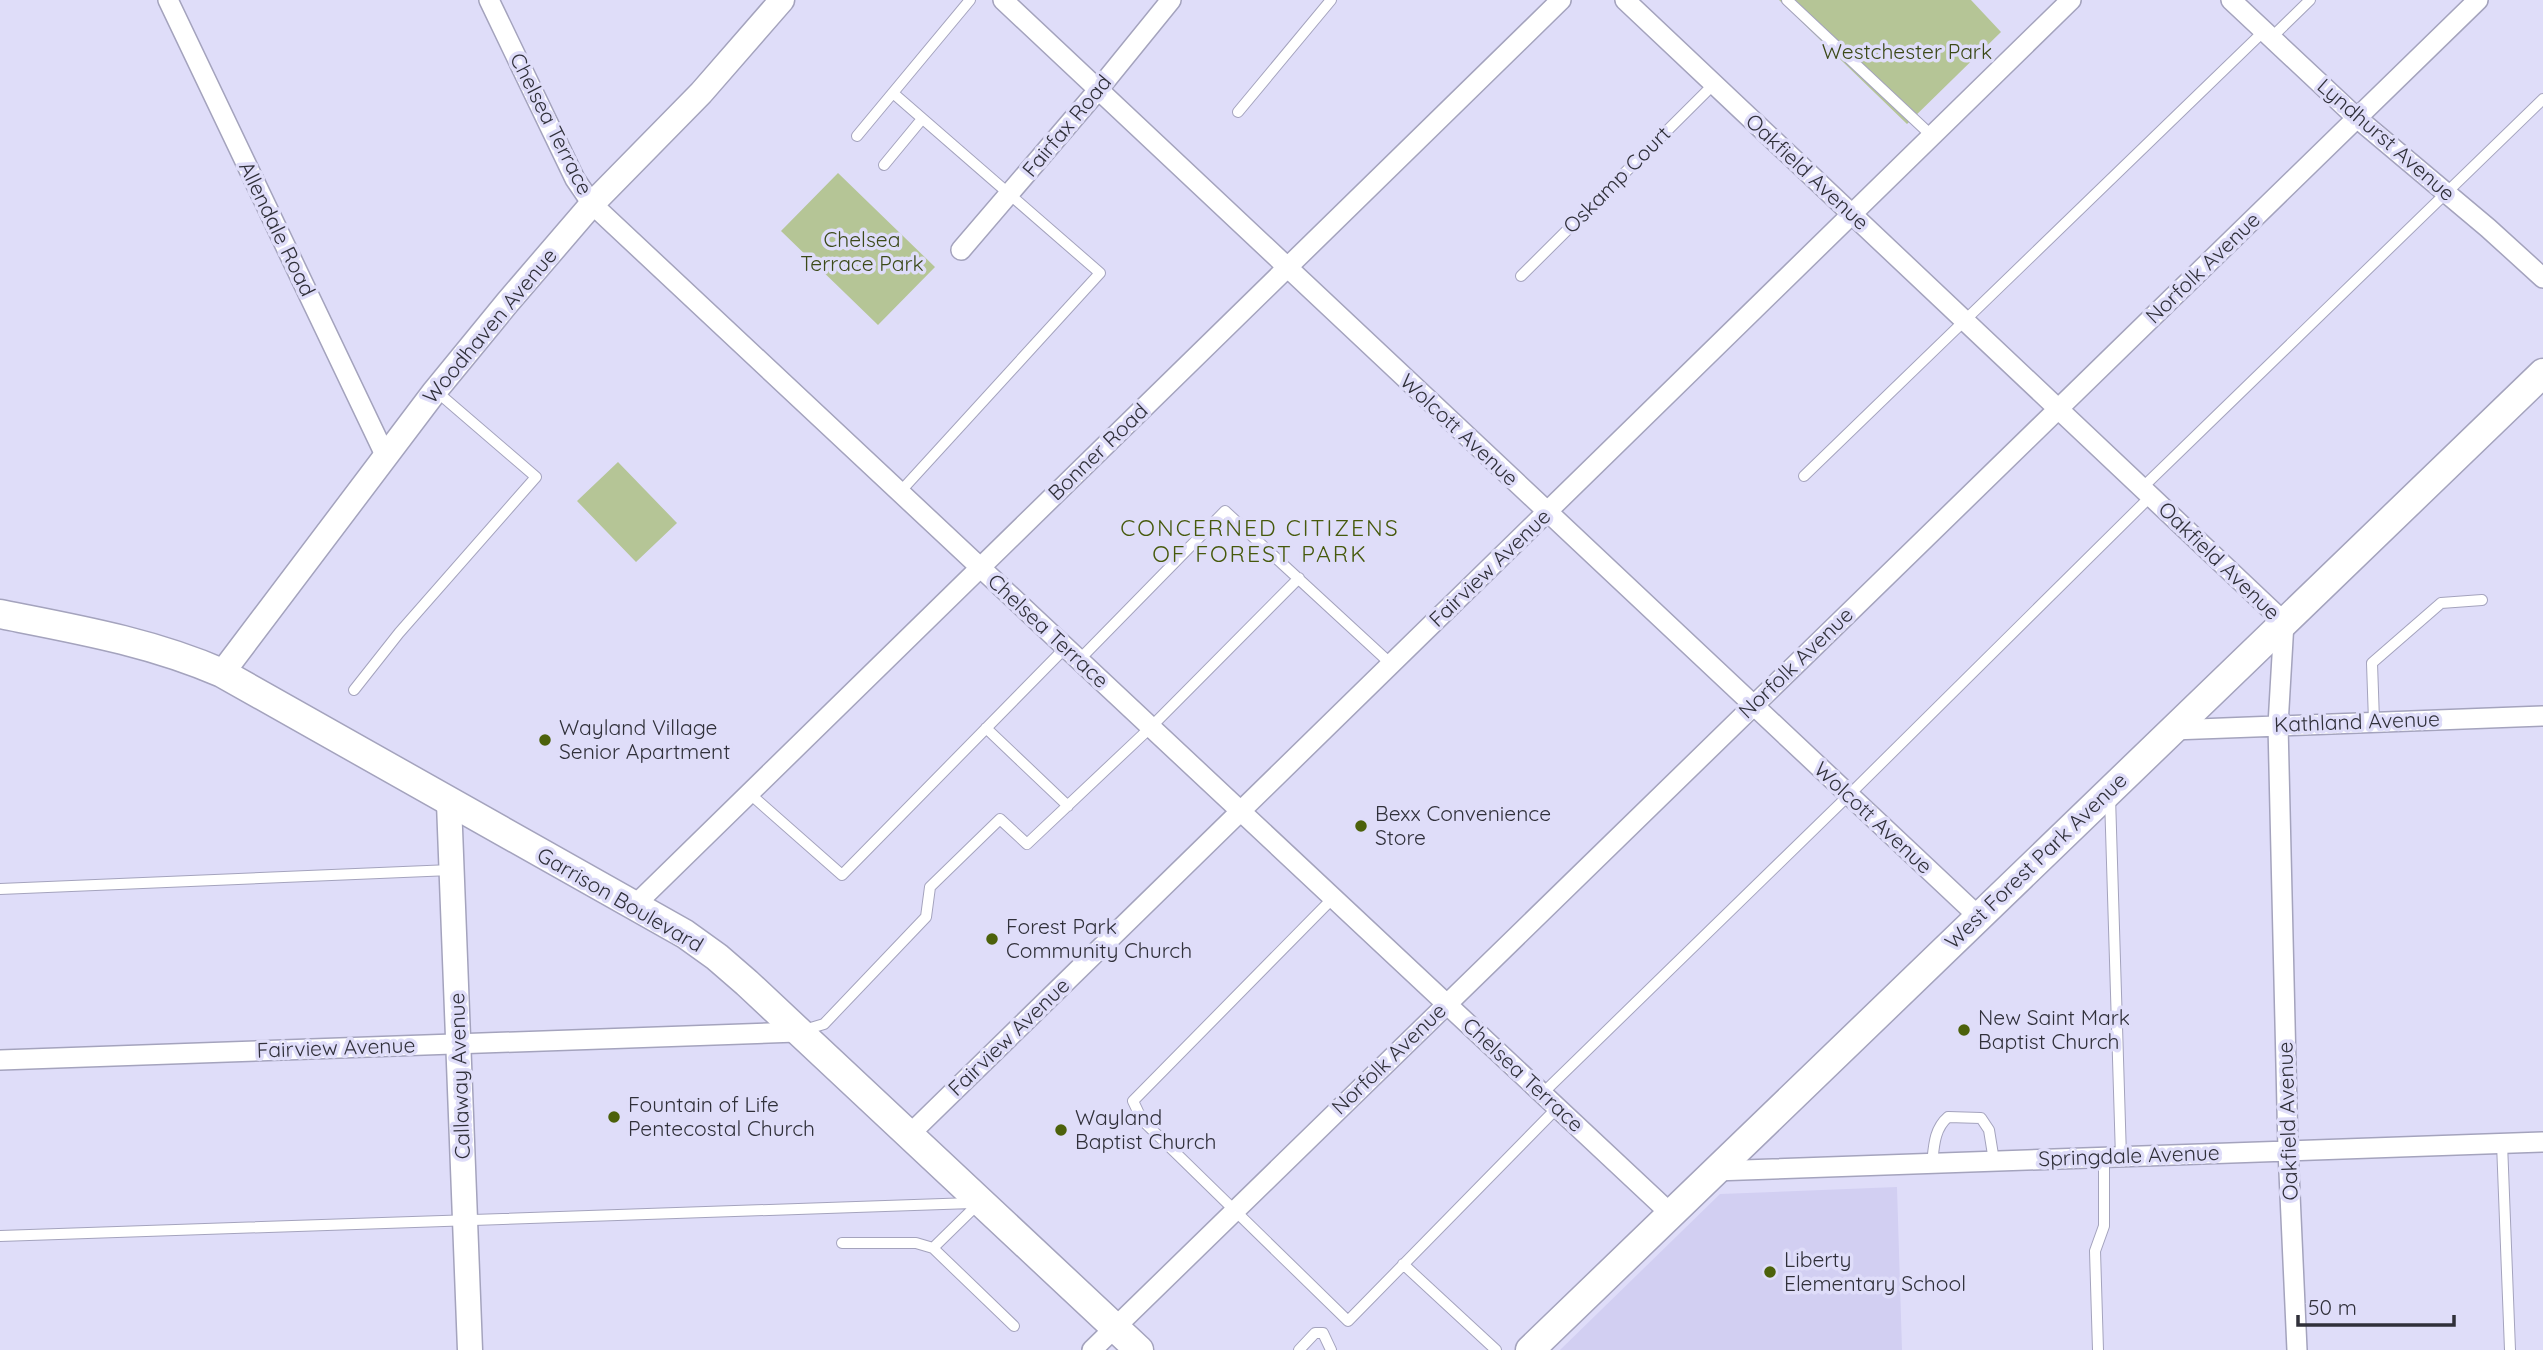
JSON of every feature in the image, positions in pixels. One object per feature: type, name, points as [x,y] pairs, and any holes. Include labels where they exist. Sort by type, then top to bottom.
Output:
[{"type":"main road","name":"West Forest Park Avenue","points":[[1530,1350],[2543,373]]},
{"type":"main road","name":"Garrison Boulevard","points":[[0,614],[95,632],[150,646],[181,655],[222,673],[685,934],[718,957],[980,1202],[1110,1338],[1139,1350]]},
{"type":"street","name":"Allendale Road","points":[[168,0],[386,457]]},
{"type":"street","name":"Chelsea Terrace","points":[[489,0],[575,179],[592,204],[1671,1213]]},
{"type":"street","name":"Woodhaven Avenue","points":[[222,673],[435,391],[592,204],[701,93],[782,0]]},
{"type":"street","name":"Wolcott Avenue","points":[[1003,0],[1978,916]]},
{"type":"street","name":"Fairfax Road","points":[[961,250],[1171,0]]},
{"type":"street","name":"Bonner Road","points":[[635,905],[1561,0]]},
{"type":"street","name":"Oakfield Avenue","points":[[1625,0],[2284,622],[2278,725],[2288,1150],[2297,1350]]},
{"type":"street","name":"Fairview Avenue","points":[[909,1135],[2071,0]]},
{"type":"street","name":"Lyndhurst Avenue","points":[[2231,0],[2357,118],[2543,278]]},
{"type":"street","name":"Norfolk Avenue","points":[[1110,1338],[1234,1210],[2478,0]]},
{"type":"street","name":"Kathland Avenue","points":[[2172,730],[2543,716]]},
{"type":"street","name":"Callaway Avenue","points":[[449,803],[470,1350]]},
{"type":"street","name":"Fairview Avenue","points":[[0,1060],[797,1031]]},
{"type":"street","name":"Springdale Avenue","points":[[1714,1171],[2543,1142]]},
{"type":"street","points":[[1092,1350],[1110,1338]]},
{"type":"lane","points":[[857,136],[971,0]]},
{"type":"lane","points":[[1238,112],[1331,0]]},
{"type":"lane","points":[[1787,0],[1932,136]]},
{"type":"lane","points":[[1804,476],[1964,320],[2268,34],[2310,0]]},
{"type":"lane","name":"Oskamp Court","points":[[1521,276],[1714,84]]},
{"type":"lane","points":[[892,93],[1100,273],[900,492]]},
{"type":"lane","points":[[1542,1094],[1849,795],[2147,492],[2543,99]]},
{"type":"lane","points":[[884,165],[922,119]]},
{"type":"lane","points":[[354,690],[399,633],[536,477],[435,391]]},
{"type":"lane","points":[[749,793],[842,875],[986,728],[1073,654],[1225,511],[1391,664]]},
{"type":"lane","points":[[797,1031],[824,1024],[829,1019],[926,917],[930,887],[1000,819],[1027,844],[1150,727],[1299,578]]},
{"type":"lane","points":[[2374,722],[2372,663],[2441,603],[2482,600]]},
{"type":"lane","points":[[986,728],[1068,806]]},
{"type":"lane","points":[[2098,1350],[2095,1251],[2104,1226],[2113,1157],[2110,790]]},
{"type":"lane","points":[[0,889],[452,870]]},
{"type":"lane","points":[[1333,898],[1133,1101],[1142,1120],[1348,1321],[1558,1107]]},
{"type":"lane","points":[[1933,1164],[1937,1130],[1948,1117],[1981,1118],[1989,1130],[1994,1161]]},
{"type":"lane","points":[[2502,1143],[2510,1350]]},
{"type":"lane","points":[[0,1236],[980,1202]]},
{"type":"lane","points":[[933,1248],[980,1202]]},
{"type":"lane","points":[[842,1243],[916,1243],[933,1248],[1014,1326]]},
{"type":"lane","points":[[1403,1264],[1496,1350]]},
{"type":"lane","points":[[1299,1350],[1315,1333],[1323,1333],[1331,1350]]},
{"type":"shaded area","name":"Liberty Elementary School","points":[[1897,1187],[1902,1350],[1560,1350],[1720,1194]]},
{"type":"green space","name":"Westchester Park","points":[[1779,0],[1971,0],[2001,32],[1907,124]]},
{"type":"green space","name":"Chelsea Terrace Park","points":[[838,173],[935,267],[878,325],[781,231]]},
{"type":"green space","points":[[618,462],[677,523],[636,562],[577,501]]},
{"type":"place","name":"Wayland Village Senior Apartment","points":[[545,740]]},
{"type":"place","name":"Bexx Convenience Store","points":[[1361,826]]},
{"type":"place","name":"Forest Park Community Church","points":[[992,939]]},
{"type":"place","name":"New Saint Mark Baptist Church","points":[[1964,1030]]},
{"type":"place","name":"Fountain of Life Pentecostal Church","points":[[614,1117]]},
{"type":"place","name":"Wayland Baptist Church","points":[[1061,1130]]},
{"type":"place","name":"Liberty Elementary School","points":[[1770,1272]]},
{"type":"district","name":"CONCERNED CITIZENS OF FOREST PARK","points":[[1260,541]]}]
